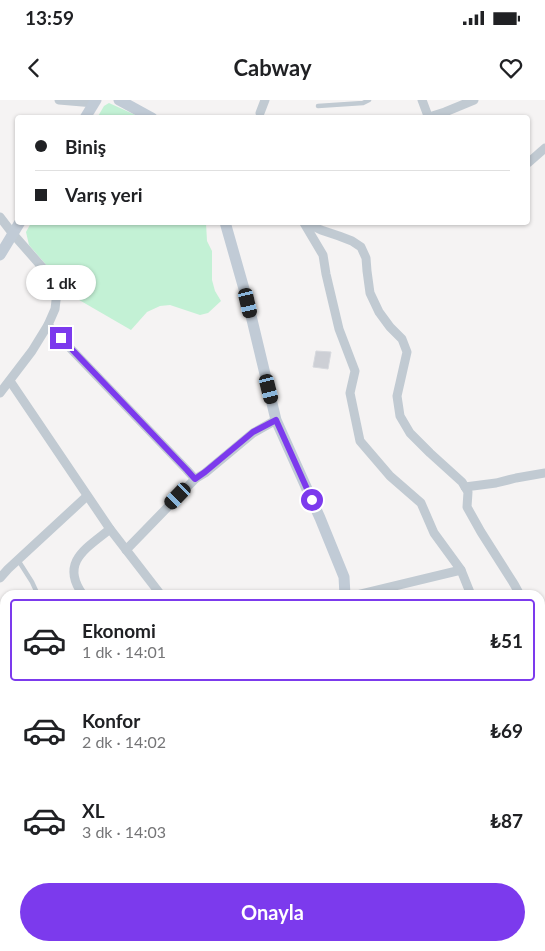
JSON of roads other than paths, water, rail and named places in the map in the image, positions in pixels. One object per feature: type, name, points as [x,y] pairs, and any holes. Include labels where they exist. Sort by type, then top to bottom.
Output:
[{"type":"street","points":[[59,100],[95,101],[87,115]]},
{"type":"street","points":[[119,100],[146,115]]},
{"type":"street","points":[[260,113],[265,100]]},
{"type":"street","points":[[422,100],[426,115]]},
{"type":"street","points":[[447,115],[474,100]]},
{"type":"street","points":[[530,161],[545,148]]},
{"type":"street","points":[[0,216],[49,275],[57,292],[54,309],[48,325],[32,351],[0,393]]},
{"type":"street","points":[[0,255],[18,225]]},
{"type":"street","points":[[227,225],[276,420],[341,569],[345,590]]},
{"type":"street","points":[[306,225],[323,255],[339,329],[355,371],[350,393],[360,441],[390,476],[421,503],[434,533],[460,570],[469,590]]},
{"type":"street","points":[[310,225],[352,241],[361,247],[366,258],[370,293],[379,312],[402,339],[407,352],[397,396],[400,416],[410,433],[462,482],[468,492],[467,507],[517,590]]},
{"type":"street","points":[[48,325],[195,479]]},
{"type":"street","points":[[10,381],[110,529],[157,590]]},
{"type":"street","points":[[126,550],[195,479],[253,432],[276,420]]},
{"type":"street","points":[[465,487],[545,473]]},
{"type":"street","points":[[0,578],[88,496]]},
{"type":"street","points":[[79,590],[76,584],[75,563],[80,554],[110,529]]},
{"type":"street","points":[[378,590],[460,570]]},
{"type":"lane","points":[[318,106],[363,103],[369,100]]},
{"type":"lane","points":[[18,560],[36,590]]}]
